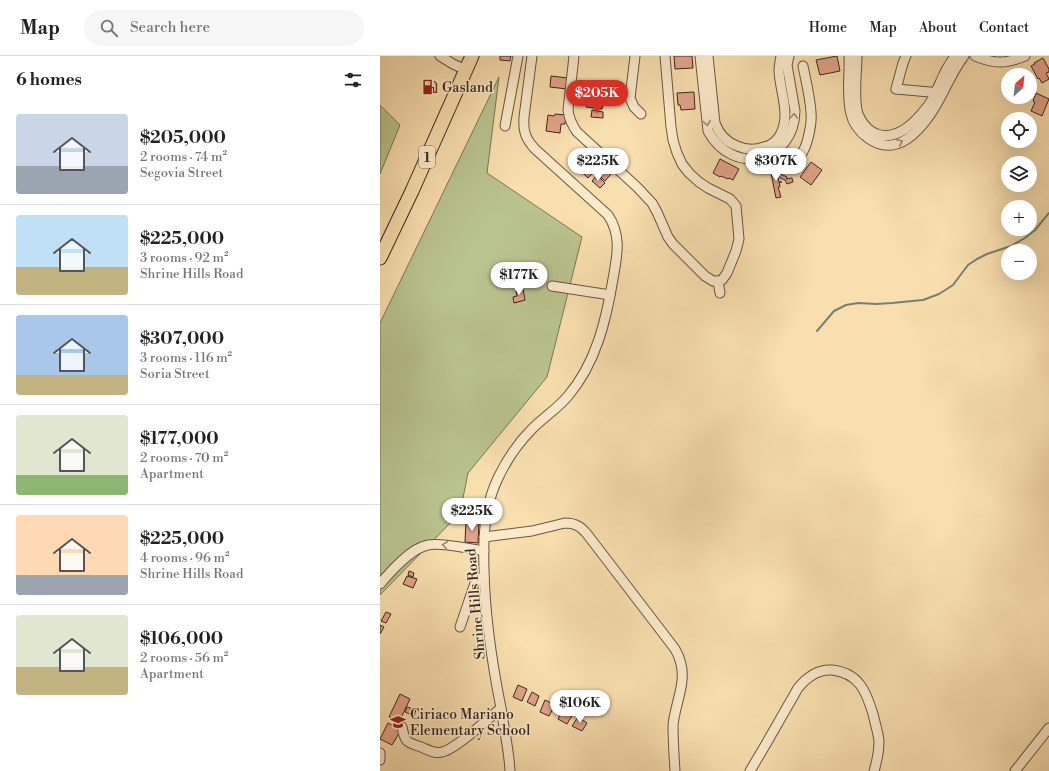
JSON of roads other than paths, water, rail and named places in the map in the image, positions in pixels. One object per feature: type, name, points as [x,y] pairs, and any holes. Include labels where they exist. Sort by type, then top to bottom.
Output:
[{"type":"highway","name":"1","points":[[380,258],[412,192],[472,56]]},
{"type":"street","points":[[440,56],[466,70]]},
{"type":"street","points":[[505,126],[518,56]]},
{"type":"street","name":"Shrine Hills Road","points":[[510,771],[490,642],[486,605],[484,537],[489,499],[499,476],[512,454],[532,428],[560,405],[583,376],[602,330],[609,306],[618,246],[615,228],[612,221],[603,210],[535,149],[526,137],[524,117],[532,56]]},
{"type":"street","points":[[574,56],[568,117],[577,132],[646,196],[657,212],[666,233],[673,244],[705,276],[713,281],[718,281],[722,280],[727,273],[738,245],[739,234],[736,206],[730,199],[712,191],[699,182],[682,164],[673,140],[665,56]]},
{"type":"street","points":[[635,56],[630,98],[634,107],[641,114]]},
{"type":"street","points":[[700,56],[708,95]]},
{"type":"street","points":[[708,56],[708,131],[712,138],[723,149],[737,157],[751,160],[765,156],[789,136],[794,119],[788,65],[789,56]]},
{"type":"street","points":[[776,146],[784,126],[785,119],[779,71],[781,56]]},
{"type":"street","points":[[849,56],[849,100],[851,116],[854,123],[869,139],[880,145],[888,146],[895,145],[909,138],[927,119],[939,93],[944,74],[955,56]]},
{"type":"street","points":[[857,56],[856,93],[858,114],[869,130],[889,136],[902,132],[909,127],[928,107],[964,56]]},
{"type":"street","points":[[906,56],[894,91],[939,93]]},
{"type":"street","points":[[976,56],[998,63],[1005,63],[1024,56]]},
{"type":"street","points":[[776,146],[788,157],[798,163],[810,130],[811,122],[809,97],[803,66]]},
{"type":"street","points":[[880,145],[882,135]]},
{"type":"street","points":[[718,281],[720,293]]},
{"type":"street","points":[[552,286],[610,295]]},
{"type":"street","points":[[484,537],[532,530],[565,523],[579,526],[587,534],[675,650],[681,662],[682,683],[676,705],[673,726],[675,771]]},
{"type":"street","points":[[380,584],[416,549],[427,545],[442,545],[484,551]]},
{"type":"street","points":[[460,627],[475,583],[484,576]]},
{"type":"street","points":[[750,771],[798,688],[809,677],[816,673],[830,670],[846,673],[852,676],[864,690],[868,698],[877,728],[879,741],[874,771]]},
{"type":"street","points":[[402,727],[404,738],[409,743],[441,753],[453,748],[501,708]]},
{"type":"street","points":[[1016,771],[1049,728]]},
{"type":"street","points":[[380,754],[380,760]]},
{"type":"waterway","points":[[817,331],[834,311],[846,305],[858,303],[876,304],[923,300],[939,294],[953,285],[968,265],[987,254],[1011,246],[1025,238],[1035,230],[1049,213]]},
{"type":"place","name":"Gasland","points":[[430,87]]},
{"type":"place","name":"Ciriaco Mariano Elementary School","points":[[398,722]]}]
